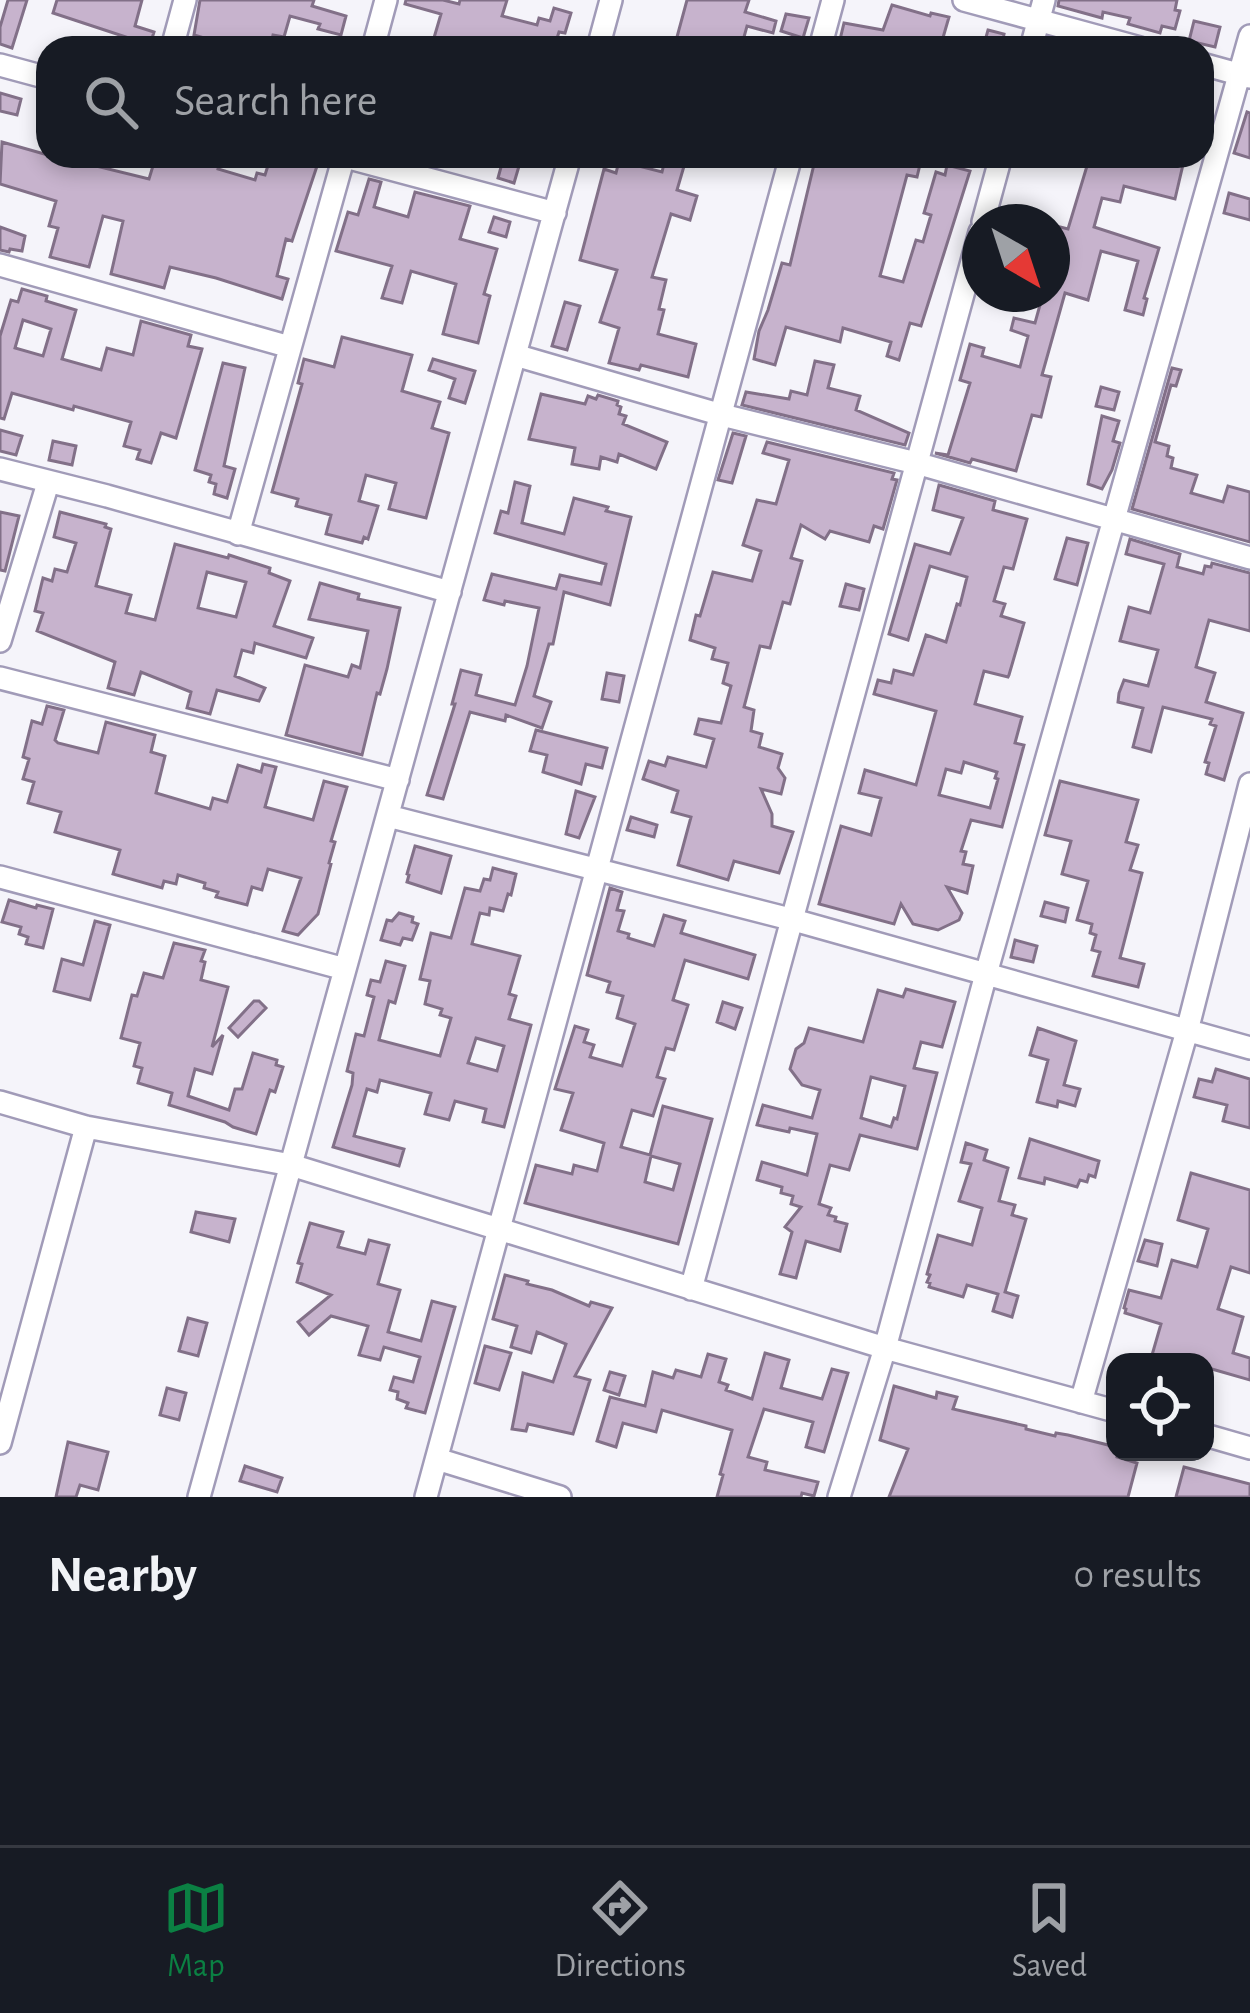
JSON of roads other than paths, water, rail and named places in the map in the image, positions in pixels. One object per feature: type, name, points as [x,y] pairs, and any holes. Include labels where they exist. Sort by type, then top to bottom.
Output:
[{"type":"street","points":[[175,36],[185,0]]},
{"type":"street","points":[[376,36],[386,0]]},
{"type":"street","points":[[601,36],[611,0]]},
{"type":"street","points":[[823,36],[833,0]]},
{"type":"street","points":[[964,0],[1041,11],[1108,36]]},
{"type":"street","points":[[839,1497],[1114,520],[1245,76],[1250,36]]},
{"type":"street","points":[[0,65],[36,75]]},
{"type":"street","points":[[1214,67],[1245,76]]},
{"type":"street","points":[[238,534],[340,168]]},
{"type":"street","points":[[388,168],[555,213]]},
{"type":"street","points":[[199,1497],[566,168]]},
{"type":"street","points":[[426,1497],[788,168]]},
{"type":"street","points":[[988,204],[998,168]]},
{"type":"street","points":[[0,265],[290,346]]},
{"type":"street","points":[[691,1289],[962,297]]},
{"type":"street","points":[[515,356],[1250,558]]},
{"type":"street","points":[[0,470],[450,592]]},
{"type":"street","points":[[0,641],[48,483]]},
{"type":"street","points":[[0,678],[398,780]]},
{"type":"street","points":[[1082,1402],[1187,1031],[1250,784]]},
{"type":"street","points":[[388,816],[790,920],[1250,1048]]},
{"type":"street","points":[[0,877],[345,969]]},
{"type":"street","points":[[0,1102],[86,1127],[291,1165],[884,1348],[1106,1409]]},
{"type":"street","points":[[0,1443],[86,1127]]},
{"type":"street","points":[[1214,1438],[1250,1448]]},
{"type":"street","points":[[437,1459],[560,1497]]}]
